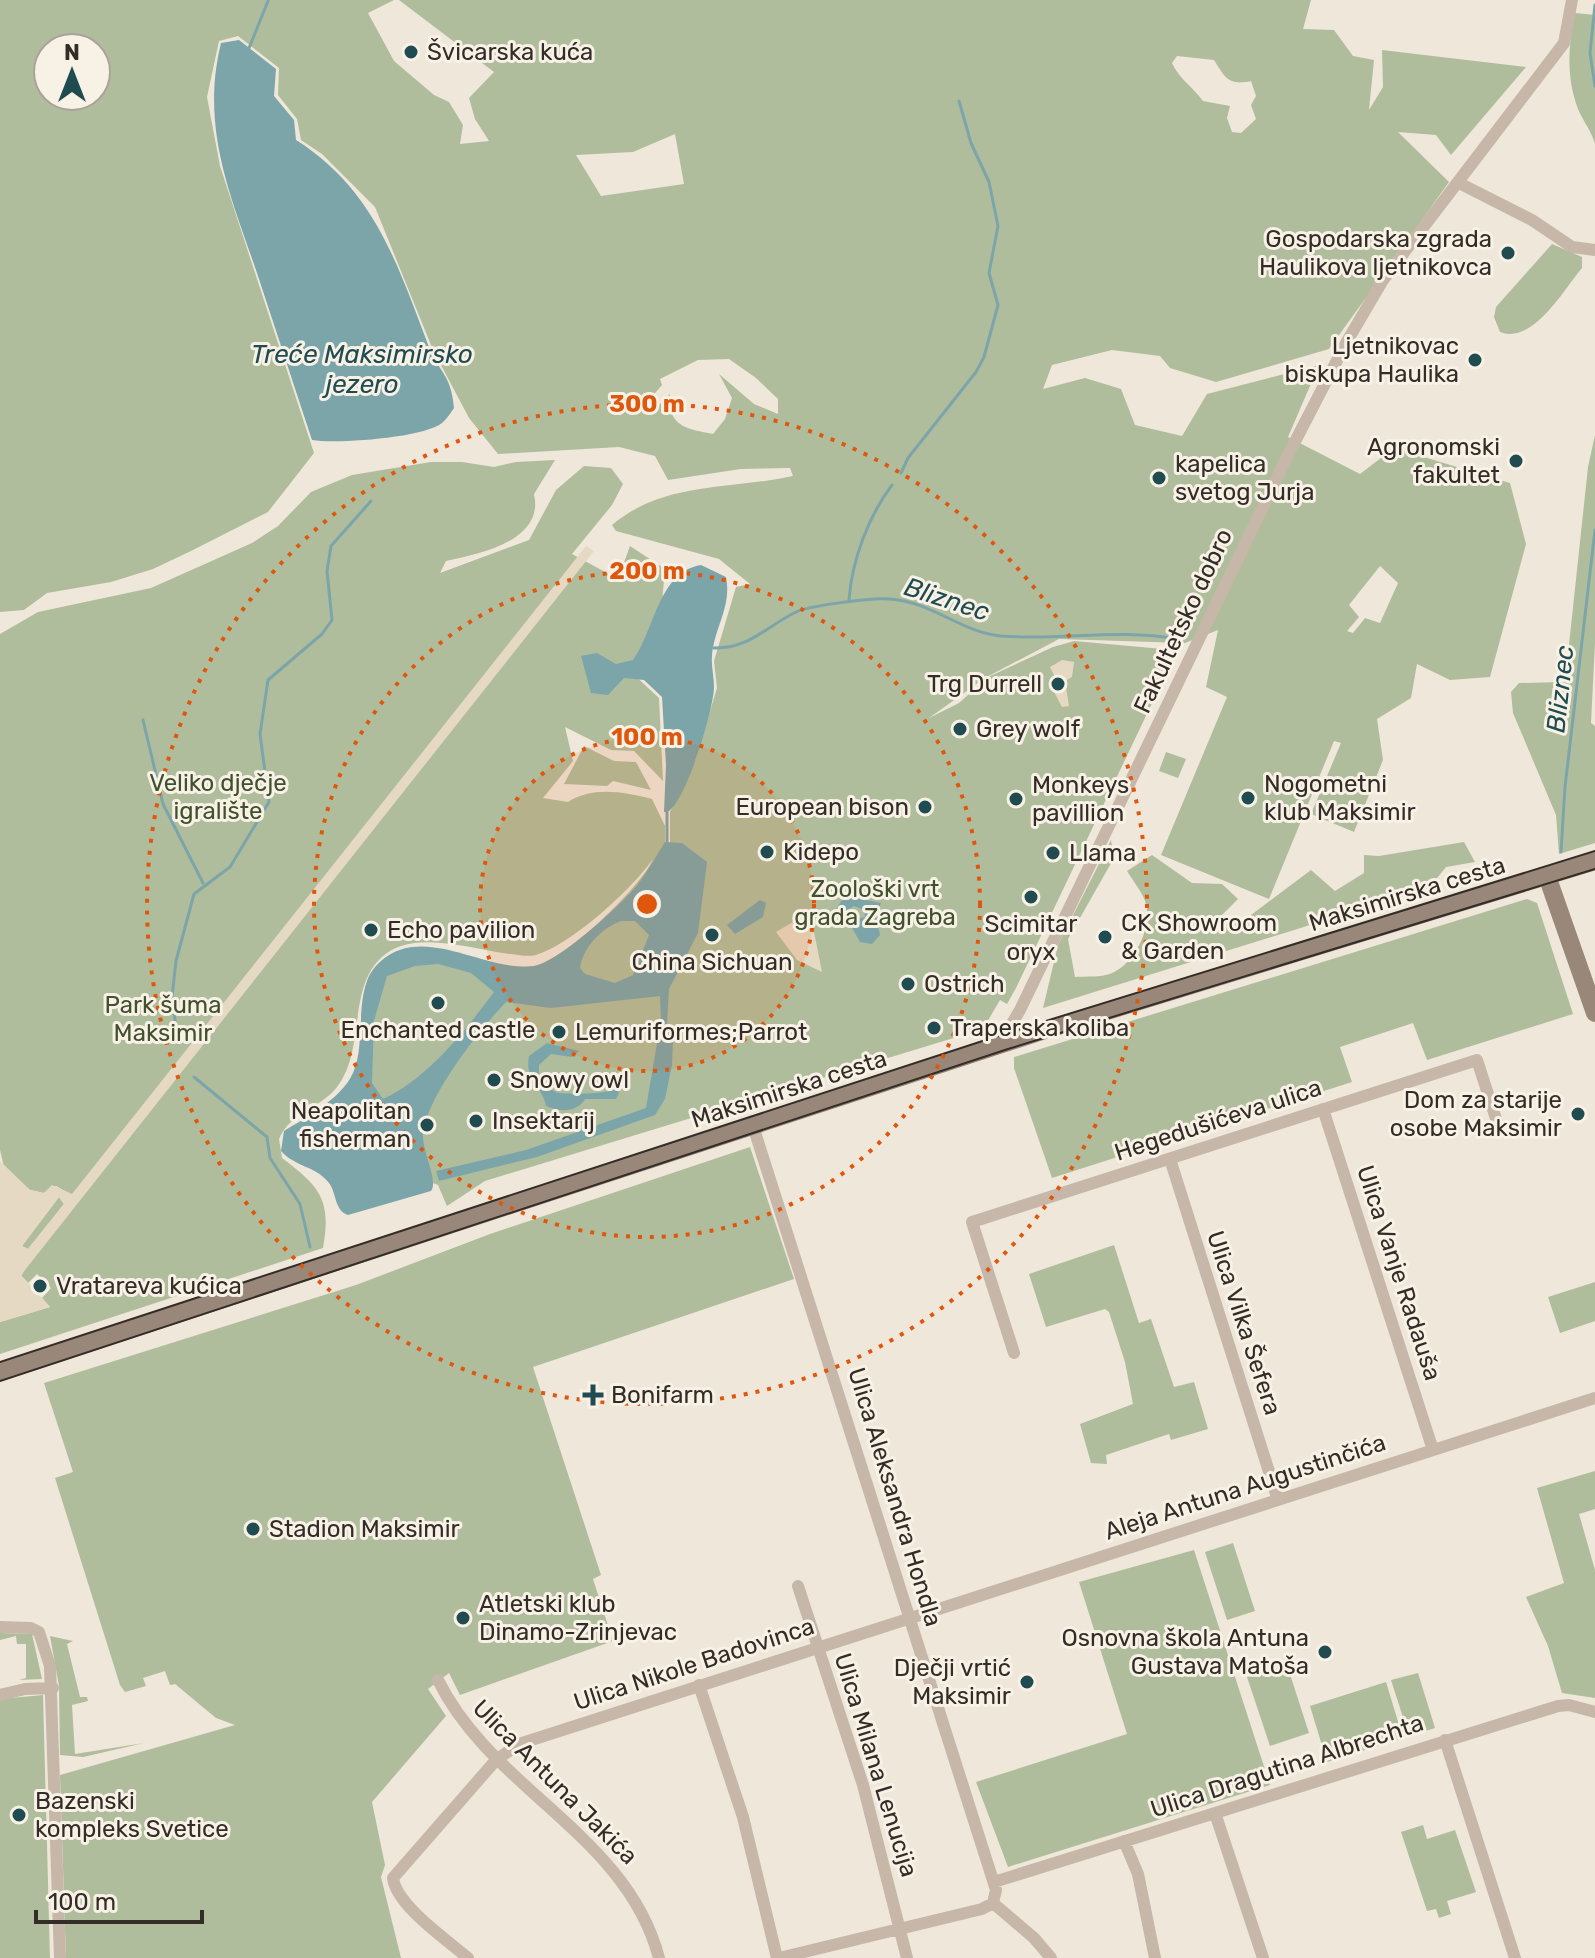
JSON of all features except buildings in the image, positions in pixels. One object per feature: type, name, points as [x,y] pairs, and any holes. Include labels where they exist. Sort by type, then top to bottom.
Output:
[{"type":"main road","name":"Maksimirska cesta","points":[[0,1372],[1042,1031],[1595,861]]},
{"type":"main road","points":[[1547,876],[1595,1013]]},
{"type":"street","name":"Fakultetsko dobro","points":[[998,1046],[1020,1010],[1287,457],[1346,343],[1383,280],[1564,43],[1572,0]]},
{"type":"street","points":[[1459,183],[1532,220],[1572,247],[1595,250]]},
{"type":"street","points":[[1020,1010],[1030,1026],[1042,1031]]},
{"type":"street","name":"Hegedušićeva ulica","points":[[1014,1353],[972,1222],[1477,1060],[1500,1131]]},
{"type":"street","name":"Ulica Vanje Radauša","points":[[1323,1109],[1433,1450]]},
{"type":"street","name":"Ulica Aleksandra Hondla","points":[[753,1126],[994,1882]]},
{"type":"street","name":"Ulica Vilka Šefera","points":[[1170,1159],[1278,1500]]},
{"type":"street","name":"Aleja Antuna Augustinčića","points":[[909,1616],[1595,1398]]},
{"type":"street","name":"Ulica Milana Lenucija","points":[[798,1586],[867,1797],[907,1958]]},
{"type":"street","name":"Ulica Nikole Badovinca","points":[[468,1958],[405,1902],[395,1888],[395,1872],[496,1760],[519,1744],[909,1616]]},
{"type":"street","points":[[0,1627],[31,1628],[39,1632],[53,1688],[60,1958]]},
{"type":"street","name":"Ulica Antuna Jakića","points":[[438,1680],[453,1711],[496,1760],[608,1863],[640,1909],[659,1958]]},
{"type":"street","points":[[699,1685],[746,1828],[778,1958],[982,1909],[993,1903],[996,1895],[994,1882]]},
{"type":"street","points":[[0,1695],[25,1689],[53,1688]]},
{"type":"street","name":"Ulica Dragutina Albrechta","points":[[994,1882],[1558,1706],[1569,1705],[1595,1712]]},
{"type":"street","points":[[1445,1740],[1515,1958]]},
{"type":"street","points":[[1215,1813],[1263,1958]]},
{"type":"street","points":[[1124,1841],[1138,1874],[1155,1958]]},
{"type":"street","points":[[993,1903],[1034,1938],[1051,1958]]},
{"type":"green space","points":[[0,0],[394,0],[368,13],[394,61],[434,95],[449,102],[463,125],[460,144],[489,141],[475,119],[469,98],[494,72],[399,0],[1311,0],[1303,29],[1334,30],[1353,56],[1374,60],[1369,110],[1383,87],[1382,50],[1526,67],[1451,155],[1436,135],[1398,132],[1449,182],[1329,349],[1216,382],[1170,368],[1160,356],[1112,350],[1052,365],[1043,389],[1085,378],[1121,389],[1135,425],[1182,436],[1207,394],[1319,365],[1288,437],[1360,474],[1394,448],[1510,483],[1526,544],[1490,677],[1450,680],[1417,664],[1411,698],[1377,719],[1383,760],[1354,832],[1311,814],[1341,743],[1334,741],[1269,899],[1161,855],[1227,697],[1206,687],[1218,630],[1185,643],[1059,639],[985,678],[929,718],[959,703],[988,677],[1053,647],[1074,641],[1163,649],[1176,653],[1016,988],[1007,1004],[1000,1000],[983,1029],[485,1181],[447,1206],[438,1185],[430,1182],[381,1121],[361,1090],[361,1018],[369,976],[381,961],[402,950],[437,950],[517,967],[547,961],[581,938],[618,904],[653,859],[630,886],[583,928],[536,955],[426,942],[395,948],[382,957],[371,970],[364,985],[346,1072],[330,1094],[290,1122],[279,1139],[282,1158],[305,1177],[320,1195],[326,1217],[323,1248],[0,1354],[0,1322],[50,1307],[42,1298],[51,1288],[37,1274],[28,1283],[21,1276],[72,1195],[56,1186],[44,1193],[30,1190],[4,1167],[0,1150],[0,634],[38,612],[151,588],[252,543],[278,526],[311,492],[352,475],[431,462],[462,462],[494,467],[516,462],[555,460],[534,494],[535,510],[530,523],[520,534],[491,549],[446,561],[440,573],[529,540],[556,490],[584,466],[611,468],[623,484],[612,505],[572,554],[618,579],[630,546],[665,569],[662,603],[631,672],[659,698],[663,781],[634,751],[611,750],[565,727],[573,761],[543,798],[568,802],[588,794],[609,792],[652,799],[665,826],[665,842],[670,843],[670,812],[695,761],[717,688],[714,661],[736,587],[750,584],[719,559],[616,531],[612,525],[632,511],[676,494],[793,476],[790,468],[741,469],[668,480],[655,456],[619,447],[498,454],[469,418],[433,350],[375,207],[322,154],[301,140],[297,119],[278,95],[279,68],[238,36],[219,41],[207,97],[220,166],[314,453],[268,512],[153,569],[111,582],[47,593],[24,610],[0,612]],"holes":[[[1177,56],[1214,60],[1228,79],[1251,81],[1256,96],[1251,105],[1256,119],[1241,133],[1232,132],[1227,118],[1230,106],[1203,101],[1172,63]],[[675,134],[684,184],[601,196],[576,155],[633,152]],[[729,359],[778,399],[778,414],[754,404],[719,374],[732,398],[725,419],[713,434],[680,424],[672,413],[670,394],[656,408],[650,399],[662,385],[660,379],[698,360]],[[1380,566],[1398,583],[1380,623],[1365,618],[1353,633],[1347,631],[1359,617],[1349,605]]]},
{"type":"green space","points":[[1575,13],[1595,15],[1595,144],[1578,109],[1571,85],[1570,49]]},
{"type":"green space","points":[[1552,244],[1582,257],[1582,268],[1536,323],[1512,334],[1500,332],[1494,317],[1496,307]]},
{"type":"green space","points":[[1595,435],[1595,643],[1591,723],[1595,726],[1595,843],[1559,854],[1556,815],[1513,713],[1511,692],[1519,683],[1565,682],[1588,467]]},
{"type":"green space","points":[[584,746],[614,761],[636,762],[651,790],[613,781],[607,786],[564,784]]},
{"type":"green space","points":[[1166,752],[1186,759],[1178,778],[1159,771]]},
{"type":"green space","points":[[1111,840],[1114,858],[1068,939],[1075,977],[1112,973],[1128,961],[1140,944],[1146,924],[1146,904],[1127,871],[1152,855],[1192,883],[1222,884],[1238,899],[1213,924],[1243,921],[1311,870],[1335,891],[1364,873],[1364,855],[1379,856],[1464,842],[1475,862],[1446,867],[1429,888],[1043,1008],[1058,945]]},
{"type":"green space","points":[[1527,899],[1537,903],[1573,1014],[1427,1060],[1413,1023],[1340,1047],[1352,1082],[1052,1178],[1014,1068],[1014,1057]]},
{"type":"green space","points":[[750,1147],[794,1279],[533,1367],[601,1575],[593,1579],[613,1641],[460,1695],[449,1673],[428,1689],[446,1716],[372,1802],[385,1865],[381,1877],[401,1958],[66,1958],[60,1775],[235,1725],[216,1718],[175,1684],[170,1685],[165,1671],[143,1678],[146,1686],[125,1692],[120,1685],[55,1478],[73,1472],[44,1383],[356,1285],[490,1234]]},
{"type":"green space","points":[[59,1197],[64,1204],[28,1249],[22,1246]]},
{"type":"green space","points":[[1114,1245],[1139,1323],[1151,1319],[1174,1387],[1194,1382],[1208,1429],[1171,1440],[1169,1434],[1106,1455],[1107,1464],[1091,1463],[1080,1424],[1133,1404],[1125,1362],[1109,1312],[1105,1309],[1046,1327],[1029,1274]]},
{"type":"green space","points":[[1595,1282],[1595,1321],[1560,1333],[1548,1297]]},
{"type":"green space","points":[[1595,1471],[1595,1509],[1579,1514],[1595,1570],[1595,1698],[1562,1693],[1548,1646],[1526,1597],[1564,1583],[1537,1488]]},
{"type":"green space","points":[[1233,1543],[1255,1611],[1227,1620],[1205,1552]]},
{"type":"green space","points":[[1194,1550],[1270,1785],[1008,1867],[976,1782],[1127,1734],[1079,1582]]},
{"type":"green space","points":[[0,1633],[32,1634],[42,1679],[19,1680],[26,1678],[26,1644],[17,1644],[16,1636],[0,1640]]},
{"type":"green space","points":[[50,1636],[73,1641],[67,1644],[80,1697],[87,1697],[88,1701],[72,1705],[75,1754],[144,1743],[83,1757],[60,1755],[59,1686]]},
{"type":"green space","points":[[1287,1665],[1309,1733],[1270,1746],[1247,1677]]},
{"type":"green space","points":[[1418,1673],[1435,1728],[1409,1736],[1391,1680]]},
{"type":"green space","points":[[1386,1682],[1403,1738],[1327,1762],[1310,1706]]},
{"type":"green space","points":[[43,1695],[50,1958],[0,1958],[0,1699]]},
{"type":"green space","points":[[1423,1825],[1427,1839],[1455,1830],[1476,1892],[1447,1901],[1451,1914],[1439,1918],[1436,1909],[1427,1911],[1401,1832]]},
{"type":"shaded area","points":[[586,546],[594,551],[21,1275],[50,1307],[0,1322],[0,1161],[30,1190],[44,1193],[52,1185],[72,1194]],"holes":[[[59,1197],[64,1204],[28,1249],[22,1246]]]},
{"type":"shaded area","name":"Trg Durrell","points":[[1062,660],[1074,662],[1072,677],[1065,681],[1069,706],[1062,707],[1049,682],[1056,679],[1050,667]]},
{"type":"shaded area","points":[[810,912],[822,972],[797,960],[776,932]]},
{"type":"water","name":"Treće Maksimirsko jezero","points":[[239,40],[276,69],[274,96],[294,120],[296,140],[346,182],[380,231],[394,258],[429,347],[448,381],[453,397],[454,408],[444,421],[432,428],[379,439],[312,440],[229,190],[216,133],[215,74],[221,43]]},
{"type":"water","points":[[701,565],[726,577],[727,588],[712,656],[713,698],[690,775],[674,806],[664,812],[666,765],[662,697],[644,680],[624,678],[608,695],[591,693],[581,656],[597,653],[616,664],[633,660],[666,590],[687,570]]},
{"type":"water","points":[[665,842],[682,843],[707,862],[698,933],[669,989],[667,1024],[673,1040],[672,1065],[665,1099],[655,1115],[537,1157],[439,1181],[436,1171],[526,1150],[646,1108],[661,1020],[660,996],[551,1008],[506,1002],[457,1063],[427,1117],[423,1139],[433,1180],[431,1191],[348,1215],[338,1206],[332,1187],[324,1177],[281,1151],[284,1131],[332,1099],[353,1073],[366,986],[380,962],[397,951],[415,947],[435,948],[515,966],[534,966],[544,962],[573,944],[619,905],[638,884]],"holes":[[[621,921],[635,921],[649,935],[633,975],[615,983],[585,974],[580,968],[589,946],[600,933]],[[438,964],[471,973],[494,992],[430,1066],[400,1090],[383,1099],[372,1083],[374,1021],[387,976],[415,966]]]},
{"type":"water","points":[[852,897],[881,903],[876,917],[880,935],[872,944],[860,942],[851,926],[855,919],[865,917],[864,910],[854,906],[843,913],[836,910],[841,901]]},
{"type":"water","points":[[760,900],[766,903],[763,917],[735,934],[727,925]]},
{"type":"water","points":[[547,1043],[579,1051],[572,1057],[551,1054],[539,1065],[539,1079],[547,1086],[556,1092],[568,1094],[616,1089],[619,1093],[616,1099],[585,1099],[582,1104],[567,1110],[546,1106],[528,1064],[529,1056]]},
{"type":"waterway","points":[[249,48],[268,1]]},
{"type":"waterway","name":"Bliznec","points":[[1595,5],[1590,53],[1595,86]]},
{"type":"waterway","points":[[901,473],[908,458],[976,372],[984,357],[998,305],[989,273],[998,226],[989,182],[971,143],[959,101]]},
{"type":"waterway","points":[[849,600],[863,540],[892,485]]},
{"type":"waterway","points":[[178,1043],[172,997],[176,961],[194,894],[230,867],[269,802],[260,734],[268,680],[322,634],[332,620],[327,571],[331,546],[371,501]]},
{"type":"waterway","name":"Bliznec","points":[[1561,852],[1565,787],[1595,530]]},
{"type":"waterway","name":"Bliznec","points":[[714,648],[748,641],[802,610],[874,599],[910,602],[969,628],[1001,636],[1132,635],[1178,639]]},
{"type":"waterway","points":[[143,720],[163,804],[203,883]]},
{"type":"waterway","points":[[667,812],[667,843]]},
{"type":"waterway","points":[[194,1077],[267,1137],[270,1158],[300,1204],[310,1247]]},
{"type":"tram line","points":[[0,1362],[1007,1033],[1595,851]]},
{"type":"tram line","points":[[0,1381],[1008,1049],[1595,869]]},
{"type":"place","name":"Švicarska kuća","points":[[411,52]]},
{"type":"place","name":"Gospodarska zgrada Haulikova ljetnikovca","points":[[1508,253]]},
{"type":"place","name":"Ljetnikovac biskupa Haulika","points":[[1475,360]]},
{"type":"place","name":"Agronomski fakultet","points":[[1516,461]]},
{"type":"place","name":"kapelica svetog Jurja","points":[[1159,478]]},
{"type":"place","name":"Trg Durrell","points":[[1058,684]]},
{"type":"place","name":"Grey wolf","points":[[960,729]]},
{"type":"place","name":"Nogometni klub Maksimir","points":[[1248,798]]},
{"type":"place","name":"Monkeys pavillion","points":[[1016,799]]},
{"type":"place","name":"European bison","points":[[925,807]]},
{"type":"place","name":"Kidepo","points":[[767,852]]},
{"type":"place","name":"Llama","points":[[1053,853]]},
{"type":"place","name":"Scimitar oryx","points":[[1031,897]]},
{"type":"place","name":"Echo pavilion","points":[[371,930]]},
{"type":"place","name":"China Sichuan","points":[[712,935]]},
{"type":"place","name":"CK Showroom & Garden","points":[[1105,937]]},
{"type":"place","name":"Ostrich","points":[[908,984]]},
{"type":"place","name":"Enchanted castle","points":[[438,1003]]},
{"type":"place","name":"Traperska koliba","points":[[934,1028]]},
{"type":"place","name":"Lemuriformes;Parrot","points":[[559,1032]]},
{"type":"place","name":"Snowy owl","points":[[494,1080]]},
{"type":"place","name":"Dom za starije osobe Maksimir","points":[[1578,1114]]},
{"type":"place","name":"Insektarij","points":[[476,1121]]},
{"type":"place","name":"Neapolitan fisherman","points":[[427,1125]]},
{"type":"place","name":"Vratareva kućica","points":[[40,1286]]},
{"type":"place","name":"Bonifarm","points":[[593,1395]]},
{"type":"place","name":"Stadion Maksimir","points":[[253,1529]]},
{"type":"place","name":"Atletski klub Dinamo-Zrinjevac","points":[[463,1618]]},
{"type":"place","name":"Osnovna škola Antuna Gustava Matoša","points":[[1325,1652]]},
{"type":"place","name":"Dječji vrtić Maksimir","points":[[1027,1682]]},
{"type":"place","name":"Bazenski kompleks Svetice","points":[[19,1815]]},
{"type":"park label","name":"Veliko dječje igralište","points":[[218,797]]},
{"type":"park label","name":"Zoološki vrt grada Zagreba","points":[[875,903]]},
{"type":"park label","name":"Park šuma Maksimir","points":[[163,1019]]}]
